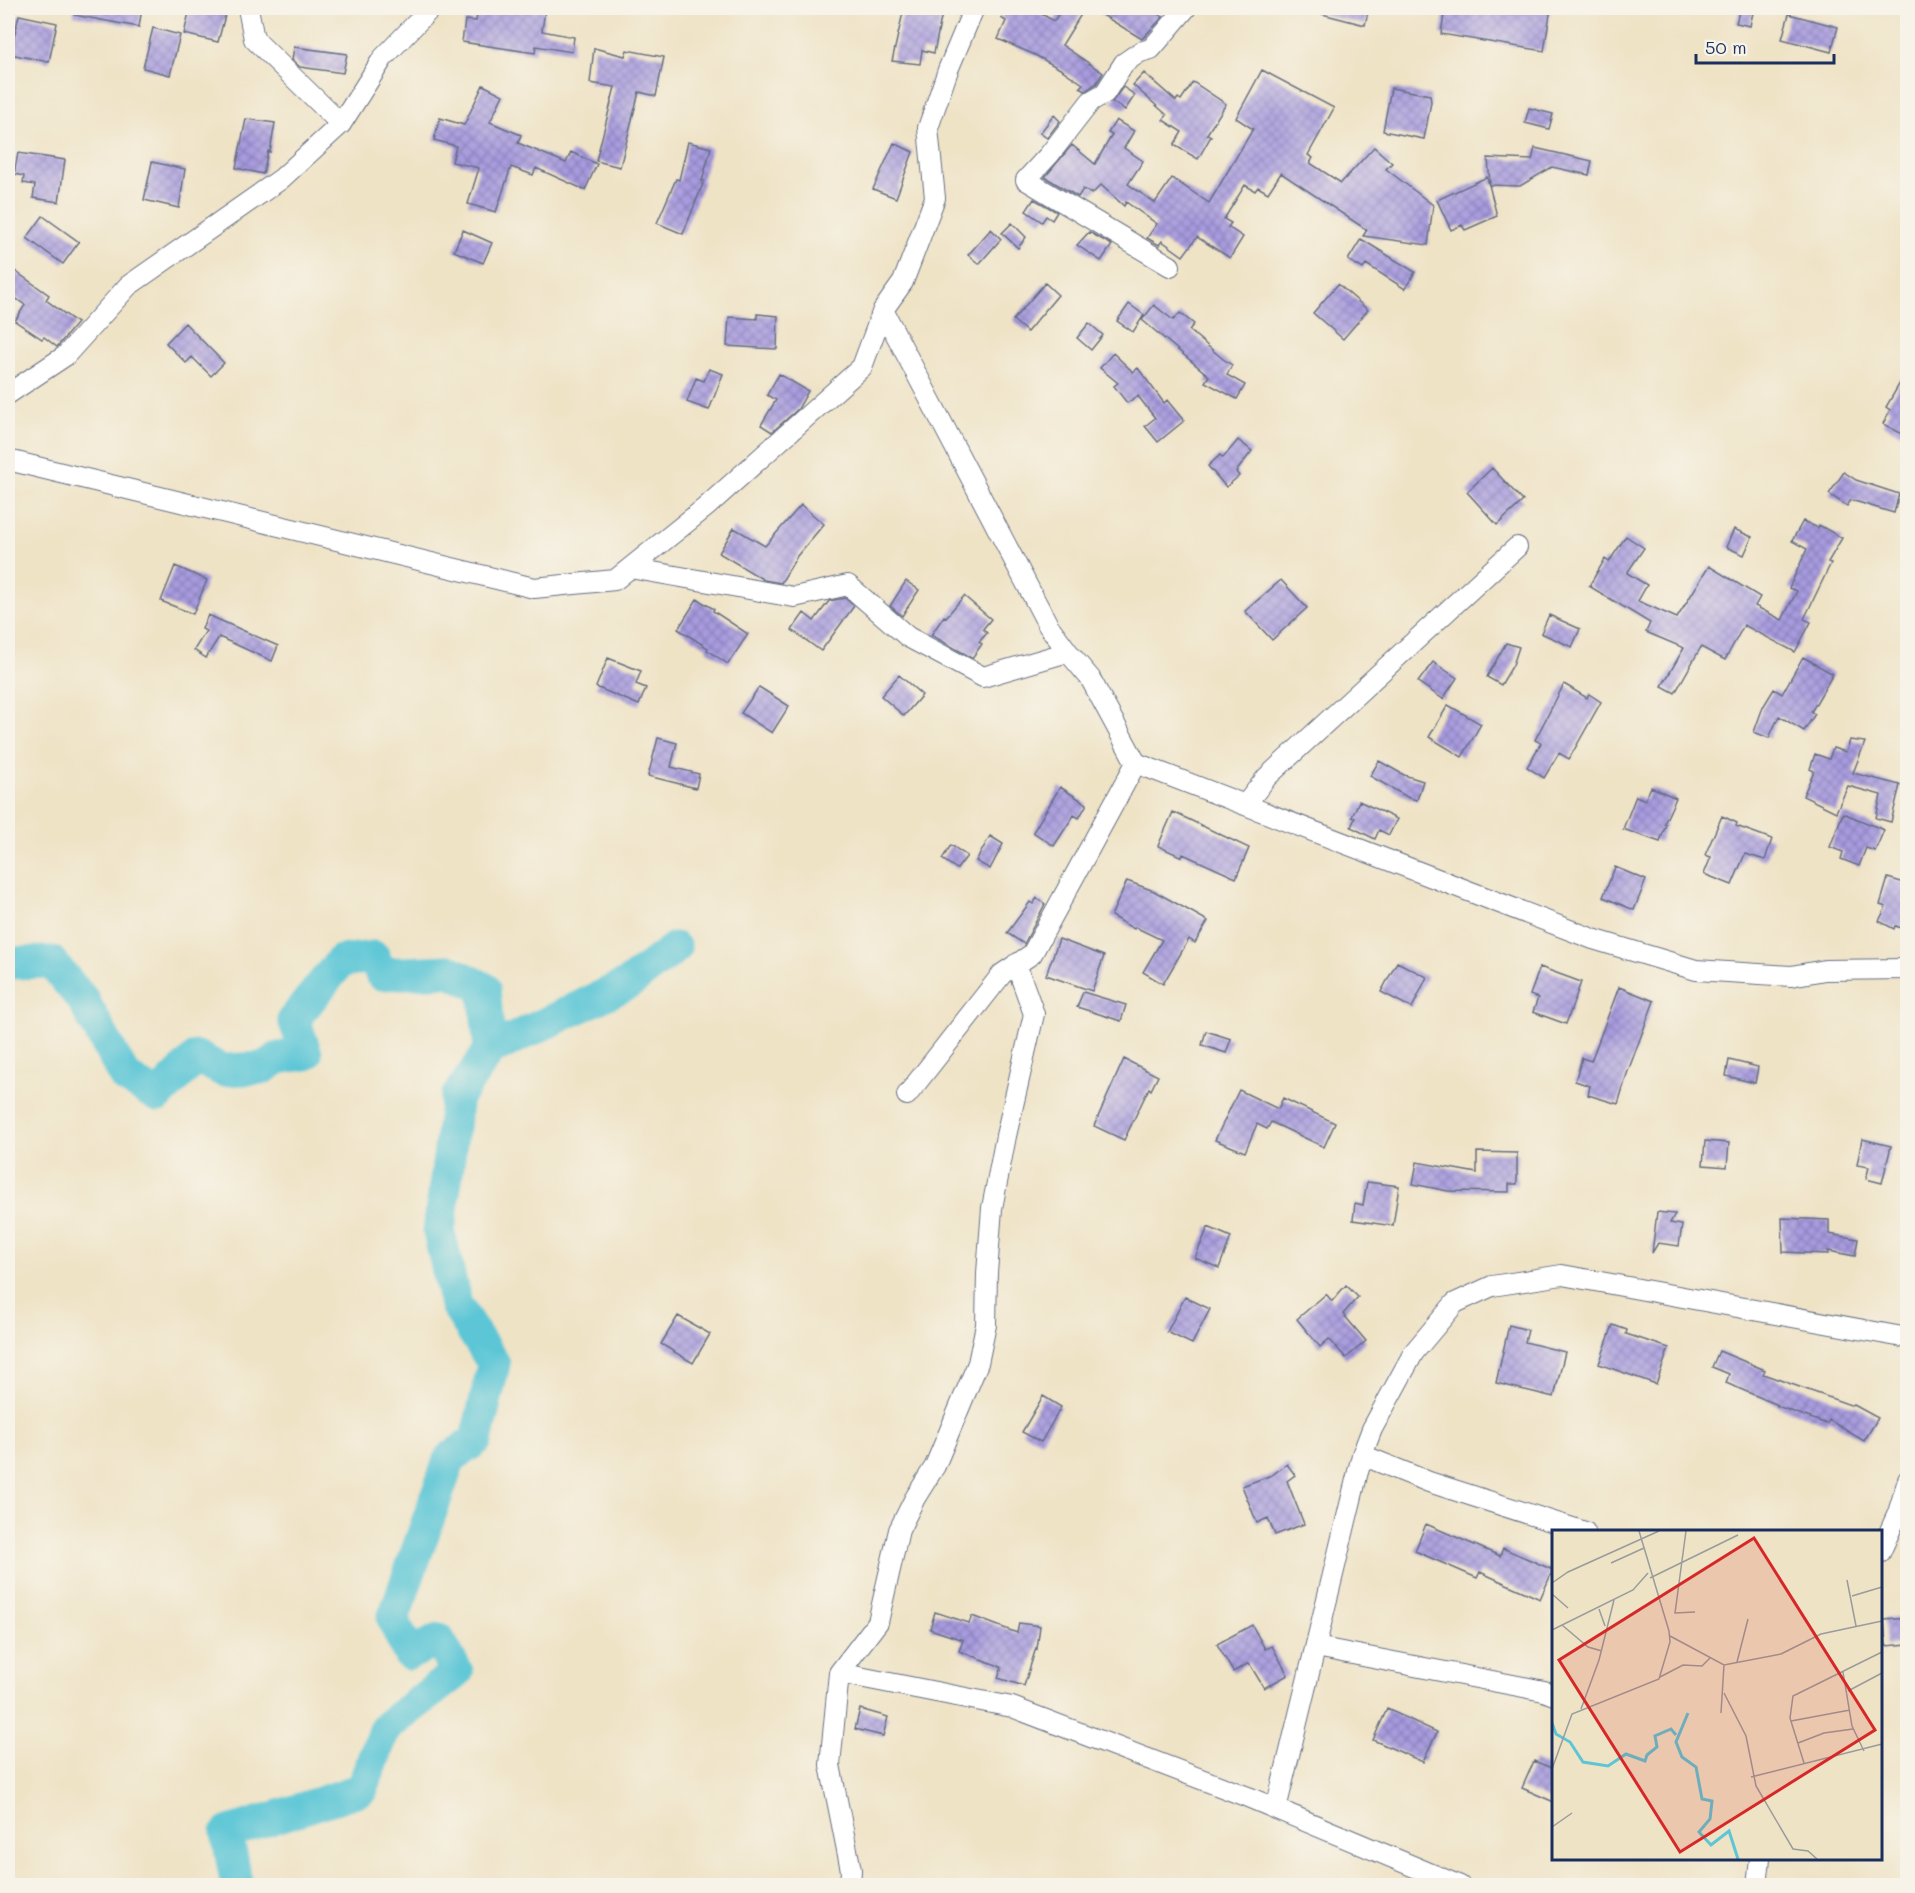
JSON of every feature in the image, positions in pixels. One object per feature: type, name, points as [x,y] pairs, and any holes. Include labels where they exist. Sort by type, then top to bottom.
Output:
[{"type":"street","points":[[248,8],[254,39],[341,124]]},
{"type":"street","points":[[8,394],[65,357],[128,286],[281,179],[341,124],[383,58],[430,8]]},
{"type":"street","points":[[8,460],[534,588],[615,580],[706,507],[862,367],[883,310],[903,282],[935,198],[928,128],[948,70],[974,8]]},
{"type":"street","points":[[1170,266],[1026,180],[1049,155],[1091,101],[1105,93],[1124,63],[1140,52],[1151,49],[1186,8]]},
{"type":"street","points":[[883,310],[1048,625],[1090,678],[1136,763],[1593,939],[1696,970],[1791,976],[1825,970],[1908,969]]},
{"type":"street","points":[[1245,805],[1267,777],[1516,547]]},
{"type":"street","points":[[630,568],[794,597],[848,585],[908,637],[983,677],[1068,652]]},
{"type":"street","points":[[907,1095],[1002,974],[1032,954],[1136,763]]},
{"type":"street","points":[[850,1886],[851,1869],[830,1765],[839,1673],[878,1622],[899,1530],[935,1466],[978,1363],[986,1325],[992,1208],[1034,1014],[1016,964]]},
{"type":"street","points":[[1276,1809],[1362,1455],[1372,1429],[1414,1352],[1455,1303],[1492,1286],[1562,1275],[1908,1338]]},
{"type":"street","points":[[1362,1455],[1430,1482],[1580,1530]]},
{"type":"street","points":[[1882,1551],[1905,1500],[1908,1480]]},
{"type":"street","points":[[1316,1647],[1552,1694]]},
{"type":"street","points":[[839,1673],[1012,1707],[1095,1737],[1276,1809],[1460,1886]]},
{"type":"street","points":[[1757,1886],[1760,1860]]},
{"type":"building","points":[[74,8],[142,8],[139,27],[74,15]]},
{"type":"building","points":[[190,8],[227,8],[218,42],[184,34]]},
{"type":"building","points":[[478,8],[545,10],[542,31],[574,37],[572,52],[536,46],[535,53],[462,42],[465,20],[476,21]]},
{"type":"building","points":[[904,8],[943,8],[934,53],[922,50],[920,64],[892,61]]},
{"type":"building","points":[[1008,8],[1031,8],[1054,21],[1062,8],[1085,8],[1062,45],[1103,73],[1096,84],[1085,91],[1080,87],[1083,84],[1062,70],[998,39],[1006,21],[1001,18]]},
{"type":"building","points":[[1091,8],[1148,8],[1163,17],[1142,39]]},
{"type":"building","points":[[1323,8],[1369,8],[1365,25],[1322,14]]},
{"type":"building","points":[[1445,8],[1551,8],[1544,51],[1441,34]]},
{"type":"building","points":[[1740,8],[1754,8],[1750,26],[1736,23]]},
{"type":"building","points":[[1789,14],[1838,27],[1831,52],[1782,39]]},
{"type":"building","points":[[19,15],[57,23],[49,62],[10,54]]},
{"type":"building","points":[[153,28],[180,35],[170,75],[143,68]]},
{"type":"building","points":[[294,47],[347,54],[343,73],[300,67],[292,60]]},
{"type":"building","points":[[594,48],[625,56],[627,50],[664,57],[656,96],[639,92],[620,167],[596,161],[615,87],[590,83]]},
{"type":"building","points":[[1262,70],[1334,108],[1308,155],[1313,158],[1310,163],[1341,183],[1374,147],[1392,163],[1386,169],[1433,205],[1428,245],[1363,236],[1367,230],[1281,173],[1268,193],[1258,187],[1255,191],[1245,185],[1224,219],[1231,223],[1228,227],[1243,237],[1230,258],[1197,237],[1183,256],[1162,241],[1159,245],[1147,238],[1157,224],[1126,202],[1124,206],[1101,185],[1092,194],[1083,189],[1078,197],[1045,177],[1072,145],[1095,164],[1112,135],[1108,133],[1116,120],[1134,131],[1124,148],[1143,161],[1128,184],[1155,203],[1172,178],[1209,203],[1253,129],[1236,118]]},
{"type":"building","points":[[1144,73],[1176,101],[1178,98],[1181,100],[1193,82],[1226,104],[1207,134],[1211,136],[1198,159],[1174,145],[1182,132],[1163,120],[1167,115],[1133,85]]},
{"type":"building","points":[[483,85],[503,95],[490,122],[521,135],[518,143],[566,163],[571,152],[597,164],[585,190],[536,168],[533,175],[511,167],[496,212],[468,204],[479,168],[452,162],[456,146],[434,140],[440,118],[464,125]]},
{"type":"building","points":[[1123,87],[1135,95],[1125,110],[1112,102]]},
{"type":"building","points":[[1391,88],[1430,95],[1431,102],[1424,139],[1383,131]]},
{"type":"building","points":[[1529,108],[1553,114],[1549,129],[1525,123]]},
{"type":"building","points":[[1054,115],[1060,121],[1047,138],[1040,133]]},
{"type":"building","points":[[246,119],[275,123],[263,174],[236,168]]},
{"type":"building","points":[[688,142],[711,148],[702,181],[704,181],[683,234],[657,223],[676,179],[679,180]]},
{"type":"building","points":[[894,143],[913,152],[896,198],[873,189]]},
{"type":"building","points":[[1535,148],[1592,161],[1589,175],[1552,167],[1520,186],[1490,185],[1488,158],[1532,160]]},
{"type":"building","points":[[18,153],[65,160],[59,202],[33,198],[35,185],[23,183],[24,176],[14,174]]},
{"type":"building","points":[[152,162],[185,169],[179,208],[144,200]]},
{"type":"building","points":[[1487,177],[1497,216],[1465,230],[1462,225],[1451,230],[1437,200]]},
{"type":"building","points":[[1034,199],[1057,212],[1052,220],[1046,216],[1042,222],[1026,211]]},
{"type":"building","points":[[43,216],[79,242],[63,264],[27,238]]},
{"type":"building","points":[[1012,223],[1026,237],[1018,248],[1002,233]]},
{"type":"building","points":[[991,229],[1001,239],[979,264],[968,255]]},
{"type":"building","points":[[463,230],[492,243],[483,263],[454,251]]},
{"type":"building","points":[[1089,232],[1112,245],[1101,261],[1077,245]]},
{"type":"building","points":[[1361,239],[1415,272],[1405,289],[1366,264],[1363,269],[1348,260]]},
{"type":"building","points":[[8,266],[49,295],[46,300],[77,323],[57,347],[15,321],[25,305],[8,293]]},
{"type":"building","points":[[1045,283],[1058,295],[1027,332],[1013,320]]},
{"type":"building","points":[[1338,284],[1368,310],[1343,339],[1313,313]]},
{"type":"building","points":[[1129,304],[1144,315],[1133,332],[1117,321]]},
{"type":"building","points":[[1154,305],[1173,320],[1180,313],[1194,324],[1189,330],[1232,365],[1227,375],[1245,385],[1237,399],[1205,382],[1209,376],[1142,320]]},
{"type":"building","points":[[757,314],[778,316],[777,349],[727,346],[729,317],[757,319]]},
{"type":"building","points":[[185,323],[224,363],[211,376],[192,357],[186,363],[166,343]]},
{"type":"building","points":[[1089,323],[1103,335],[1091,350],[1077,338]]},
{"type":"building","points":[[1113,353],[1133,372],[1138,368],[1164,403],[1167,400],[1184,421],[1158,442],[1145,426],[1155,418],[1138,396],[1127,403],[1114,386],[1118,383],[1100,368]]},
{"type":"building","points":[[709,369],[723,374],[709,410],[687,402],[696,378],[704,381]]},
{"type":"building","points":[[1908,369],[1908,437],[1883,424],[1890,410],[1886,407]]},
{"type":"building","points":[[779,374],[808,391],[798,409],[772,432],[761,425],[776,400],[767,395]]},
{"type":"building","points":[[1238,440],[1252,451],[1236,472],[1239,476],[1226,487],[1208,466],[1220,455],[1223,458]]},
{"type":"building","points":[[1492,468],[1523,501],[1497,525],[1467,492]]},
{"type":"building","points":[[1844,472],[1856,480],[1899,494],[1894,513],[1851,500],[1847,506],[1829,494]]},
{"type":"building","points":[[801,505],[824,524],[797,556],[781,583],[764,580],[719,553],[734,528],[765,546]]},
{"type":"building","points":[[1803,521],[1818,528],[1819,525],[1842,538],[1828,562],[1831,563],[1804,619],[1811,622],[1795,652],[1744,625],[1725,660],[1701,647],[1675,693],[1662,686],[1684,648],[1646,632],[1650,623],[1589,586],[1605,559],[1609,562],[1626,536],[1644,548],[1627,573],[1647,585],[1638,601],[1677,618],[1709,566],[1760,597],[1755,606],[1782,620],[1797,591],[1789,588],[1807,549],[1792,541]]},
{"type":"building","points":[[1734,529],[1752,537],[1744,555],[1726,547]]},
{"type":"building","points":[[175,566],[207,580],[193,614],[161,601]]},
{"type":"building","points":[[1281,580],[1307,608],[1272,640],[1245,611]]},
{"type":"building","points":[[906,581],[919,590],[902,616],[890,606]]},
{"type":"building","points":[[964,596],[991,619],[983,629],[987,633],[979,642],[982,644],[972,658],[931,635],[944,616],[946,617]]},
{"type":"building","points":[[845,598],[854,606],[821,651],[792,630],[804,613],[814,621],[829,601]]},
{"type":"building","points":[[697,599],[748,634],[728,664],[678,629]]},
{"type":"building","points":[[208,615],[278,646],[272,661],[219,637],[206,658],[194,650],[206,631],[202,629]]},
{"type":"building","points":[[1549,615],[1580,629],[1572,647],[1541,633]]},
{"type":"building","points":[[1506,643],[1519,647],[1513,665],[1501,685],[1487,677]]},
{"type":"building","points":[[1803,657],[1833,674],[1811,712],[1815,714],[1804,731],[1779,716],[1769,738],[1754,732],[1763,707],[1774,689],[1782,694]]},
{"type":"building","points":[[608,658],[641,671],[636,684],[646,688],[639,705],[596,687]]},
{"type":"building","points":[[1433,662],[1457,678],[1443,699],[1418,682]]},
{"type":"building","points":[[899,675],[922,695],[904,716],[881,696]]},
{"type":"building","points":[[1564,684],[1587,698],[1589,694],[1601,702],[1569,759],[1559,753],[1544,778],[1527,767],[1541,743],[1535,740]]},
{"type":"building","points":[[759,687],[789,706],[772,733],[741,713]]},
{"type":"building","points":[[1448,705],[1481,724],[1462,757],[1429,737]]},
{"type":"building","points":[[658,738],[677,743],[671,767],[699,774],[696,788],[648,776]]},
{"type":"building","points":[[1850,740],[1865,742],[1853,773],[1900,785],[1891,822],[1876,818],[1881,795],[1848,786],[1836,812],[1803,796],[1814,771],[1810,769],[1815,754],[1829,759],[1833,748],[1846,752]]},
{"type":"building","points":[[1379,761],[1404,775],[1423,781],[1417,800],[1409,798],[1370,776]]},
{"type":"building","points":[[1060,787],[1087,804],[1079,818],[1074,815],[1054,846],[1033,832]]},
{"type":"building","points":[[1651,787],[1676,798],[1664,824],[1666,824],[1660,842],[1623,829],[1636,796],[1645,800]]},
{"type":"building","points":[[1359,801],[1397,819],[1389,835],[1379,830],[1375,839],[1351,827],[1355,818],[1352,817]]},
{"type":"building","points":[[1173,812],[1249,848],[1236,878],[1183,854],[1182,857],[1158,846]]},
{"type":"building","points":[[1843,813],[1884,830],[1875,851],[1866,848],[1859,866],[1841,859],[1843,852],[1830,847]]},
{"type":"building","points":[[1722,816],[1737,823],[1736,826],[1772,839],[1765,860],[1745,854],[1732,885],[1704,874],[1711,857],[1705,855]]},
{"type":"building","points":[[990,836],[1003,844],[990,869],[976,861]]},
{"type":"building","points":[[951,845],[967,856],[957,869],[942,859]]},
{"type":"building","points":[[1615,867],[1646,880],[1634,910],[1603,897]]},
{"type":"building","points":[[1888,878],[1908,884],[1908,930],[1895,926],[1894,929],[1879,921],[1886,907],[1880,905]]},
{"type":"building","points":[[1127,881],[1154,891],[1208,921],[1195,943],[1189,939],[1163,984],[1143,972],[1162,940],[1135,927],[1134,929],[1111,916]]},
{"type":"building","points":[[1037,898],[1045,904],[1024,944],[1007,933],[1030,902],[1033,904]]},
{"type":"building","points":[[1059,939],[1104,956],[1092,991],[1046,975]]},
{"type":"building","points":[[1397,962],[1427,977],[1412,1008],[1381,992]]},
{"type":"building","points":[[1540,967],[1581,982],[1566,1024],[1533,1012],[1538,998],[1530,995]]},
{"type":"building","points":[[1619,987],[1654,1001],[1618,1104],[1588,1095],[1590,1086],[1575,1081],[1582,1058],[1591,1061]]},
{"type":"building","points":[[1083,992],[1126,1005],[1121,1021],[1077,1007]]},
{"type":"building","points":[[1206,1031],[1231,1039],[1226,1053],[1202,1045]]},
{"type":"building","points":[[1124,1059],[1158,1076],[1151,1090],[1149,1088],[1124,1140],[1094,1126]]},
{"type":"building","points":[[1729,1060],[1758,1067],[1755,1083],[1726,1076]]},
{"type":"building","points":[[1239,1090],[1278,1109],[1283,1098],[1335,1123],[1324,1147],[1271,1122],[1267,1129],[1257,1124],[1245,1152],[1215,1140]]},
{"type":"building","points":[[1862,1139],[1891,1146],[1882,1183],[1866,1179],[1869,1167],[1857,1165]]},
{"type":"building","points":[[1705,1141],[1729,1143],[1727,1167],[1703,1165]]},
{"type":"building","points":[[1477,1152],[1517,1153],[1517,1184],[1509,1184],[1509,1192],[1448,1191],[1413,1184],[1417,1162],[1477,1173]]},
{"type":"building","points":[[1367,1182],[1399,1186],[1393,1226],[1353,1220],[1355,1203],[1363,1205]]},
{"type":"building","points":[[1657,1212],[1675,1214],[1670,1223],[1682,1225],[1679,1246],[1658,1243],[1652,1253]]},
{"type":"building","points":[[1782,1218],[1829,1220],[1829,1234],[1858,1239],[1855,1256],[1828,1251],[1828,1254],[1783,1252]]},
{"type":"building","points":[[1208,1227],[1231,1237],[1219,1268],[1195,1258]]},
{"type":"building","points":[[1346,1285],[1358,1297],[1343,1314],[1366,1341],[1346,1358],[1329,1339],[1320,1347],[1297,1319],[1326,1294],[1332,1301]]},
{"type":"building","points":[[1185,1297],[1210,1309],[1192,1344],[1167,1332]]},
{"type":"building","points":[[678,1316],[710,1334],[693,1363],[661,1344]]},
{"type":"building","points":[[1509,1325],[1528,1330],[1525,1342],[1565,1352],[1554,1397],[1496,1383]]},
{"type":"building","points":[[1613,1325],[1627,1330],[1626,1334],[1669,1348],[1656,1384],[1599,1364]]},
{"type":"building","points":[[1719,1351],[1765,1370],[1763,1374],[1854,1405],[1878,1418],[1864,1441],[1829,1420],[1827,1424],[1777,1406],[1726,1383],[1729,1374],[1712,1367]]},
{"type":"building","points":[[1043,1396],[1061,1407],[1041,1442],[1022,1432]]},
{"type":"building","points":[[1287,1464],[1295,1475],[1287,1481],[1304,1524],[1275,1535],[1268,1518],[1257,1523],[1242,1486],[1272,1475]]},
{"type":"building","points":[[1426,1524],[1500,1556],[1503,1548],[1552,1570],[1552,1572],[1540,1599],[1480,1572],[1477,1578],[1415,1551]]},
{"type":"building","points":[[935,1612],[969,1623],[972,1616],[1017,1633],[1019,1623],[1040,1626],[1037,1649],[1024,1686],[998,1678],[1002,1667],[959,1651],[963,1640],[930,1629]]},
{"type":"building","points":[[1908,1617],[1908,1644],[1886,1646],[1884,1619]]},
{"type":"building","points":[[1252,1625],[1265,1649],[1272,1646],[1288,1675],[1264,1688],[1249,1663],[1233,1672],[1217,1644]]},
{"type":"building","points":[[860,1709],[888,1717],[883,1736],[855,1729]]},
{"type":"building","points":[[1387,1709],[1437,1732],[1423,1762],[1373,1740]]},
{"type":"building","points":[[1534,1761],[1552,1768],[1552,1801],[1522,1788]]},
{"type":"waterway","points":[[237,1886],[227,1833],[362,1789],[385,1728],[457,1672],[439,1640],[409,1654],[393,1619],[450,1458],[476,1440],[494,1364],[456,1305],[439,1232],[457,1097],[490,1050],[629,983],[675,948]]},
{"type":"waterway","points":[[8,963],[51,962],[83,1000],[125,1077],[158,1096],[197,1057],[222,1070],[263,1068],[278,1058],[306,1054],[294,1019],[341,961],[374,957],[381,974],[450,971],[484,988],[490,1050]]}]
